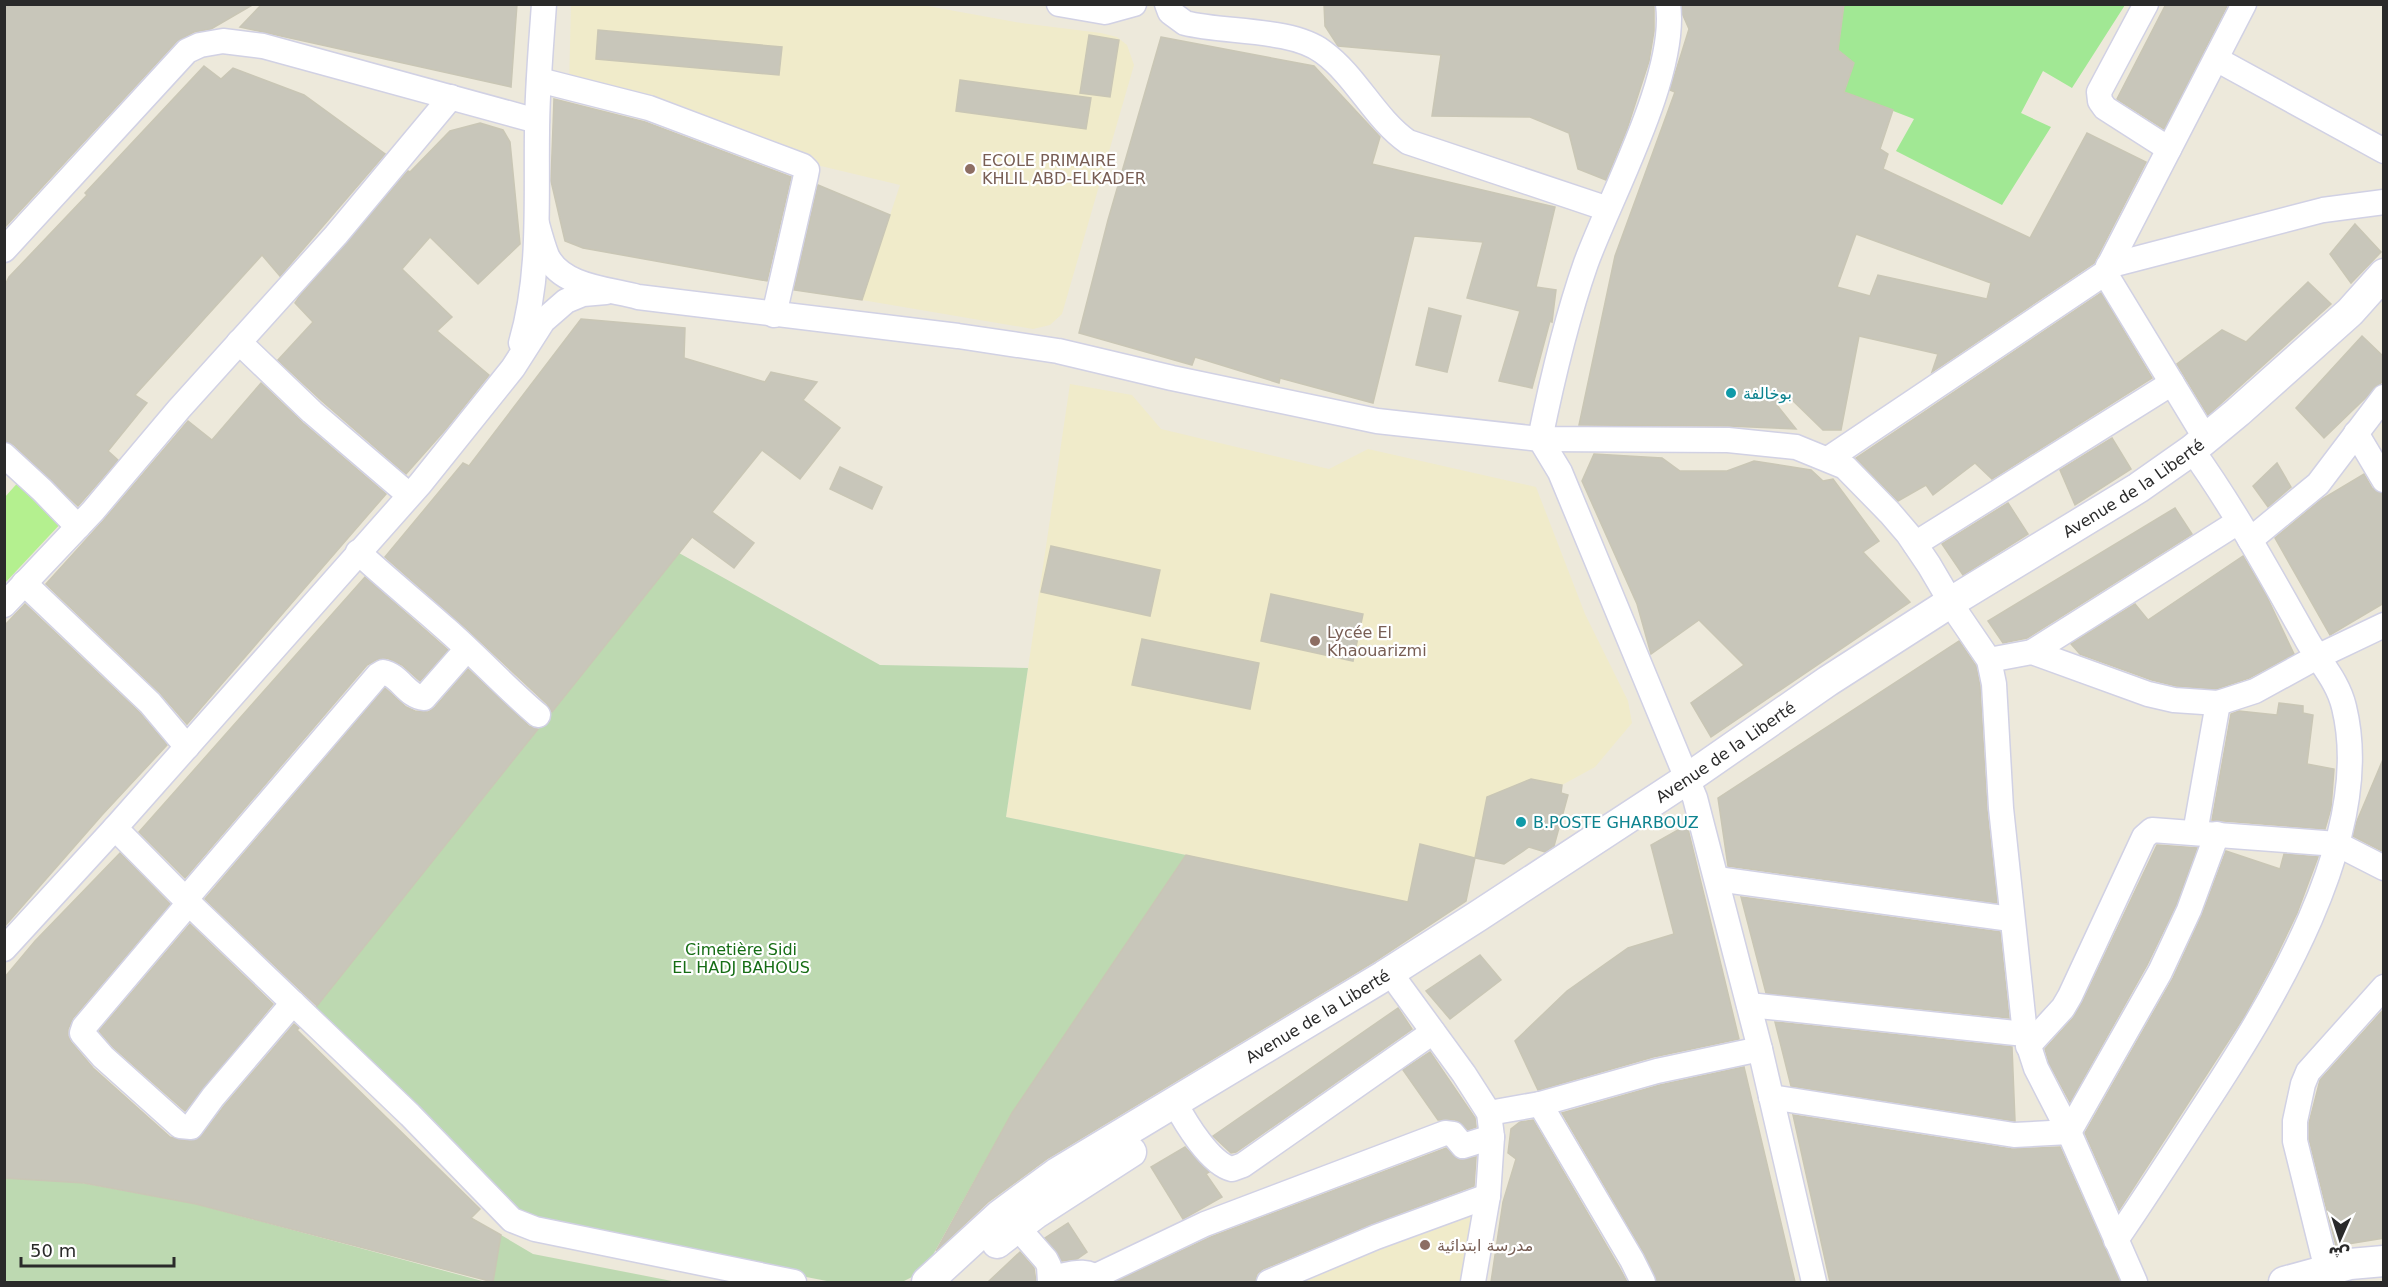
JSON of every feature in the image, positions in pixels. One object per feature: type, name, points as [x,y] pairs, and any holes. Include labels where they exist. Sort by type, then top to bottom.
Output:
[{"type":"street","points":[[513,368],[529,311],[537,224],[537,121],[544,4]]},
{"type":"street","points":[[1059,4],[1105,12],[1134,4]]},
{"type":"street","points":[[1167,4],[1170,12],[1185,23],[1304,42],[1323,51],[1345,72],[1394,132],[1408,142],[1608,209]]},
{"type":"street","points":[[1668,4],[1668,40],[1657,85],[1575,297],[1540,439],[1560,472],[1691,788],[1760,1048],[1814,1282]]},
{"type":"street","points":[[2146,4],[2099,92],[2100,101],[2105,108],[2169,149]]},
{"type":"street","points":[[2106,269],[2244,4]]},
{"type":"street","points":[[4,250],[145,94],[187,51],[200,45],[223,41],[263,46],[537,121]]},
{"type":"street","points":[[2216,59],[2384,151]]},
{"type":"street","points":[[539,80],[649,108],[803,166],[807,170],[774,315]]},
{"type":"street","points":[[4,605],[78,526],[336,235],[451,97]]},
{"type":"street","points":[[1828,459],[2106,269],[2323,210],[2382,199]]},
{"type":"street","points":[[537,224],[548,257],[560,272],[589,285],[638,297],[958,336],[1058,351],[1172,378],[1377,421],[1540,439],[1728,440],[1796,447],[1845,467],[1858,478],[1915,544],[1989,660],[1994,684],[2001,808],[2011,919],[2026,1040],[2040,1077],[2069,1132],[2135,1282]]},
{"type":"street","points":[[2106,269],[2172,383],[2200,451],[2244,531],[2317,657],[2338,688],[2349,735],[2350,779],[2337,844],[2317,905],[2266,1004],[2229,1069],[2116,1240]]},
{"type":"street","name":"Avenue de la Liberté","points":[[2200,451],[2350,312],[2384,274]]},
{"type":"street","points":[[4,949],[115,828],[409,495],[513,368],[543,321],[553,310],[566,301],[583,294],[617,291]]},
{"type":"street","name":"Avenue de la Liberté","points":[[927,1282],[1018,1200],[1057,1173],[1293,1054],[1955,609],[2200,451],[2307,376],[2384,299]]},
{"type":"street","points":[[239,342],[312,412],[409,495]]},
{"type":"street","points":[[1915,544],[2172,383]]},
{"type":"street","points":[[1989,660],[2032,652],[2244,531],[2318,484],[2384,397]]},
{"type":"street","points":[[2356,433],[2384,480]]},
{"type":"street","points":[[4,455],[78,526]]},
{"type":"street","points":[[358,552],[538,715]]},
{"type":"street","points":[[24,583],[150,703],[187,747]]},
{"type":"street","points":[[2032,652],[2148,694],[2174,700],[2218,703],[2255,691],[2317,657],[2384,625]]},
{"type":"street","points":[[293,1003],[213,1097],[191,1127],[180,1126],[103,1057],[82,1033],[84,1027],[187,901],[378,675],[383,672],[389,673],[414,695],[424,698],[467,649]]},
{"type":"street","points":[[2069,1132],[2160,972],[2189,910],[2206,834],[2218,703]]},
{"type":"street","name":"Avenue de la Liberté","points":[[952,1282],[1017,1227],[1179,1111],[1384,976],[1691,788]]},
{"type":"street","points":[[115,828],[187,901],[410,1115],[512,1220],[535,1229],[794,1282]]},
{"type":"street","points":[[1749,1005],[2026,1040],[2063,1008],[2144,837],[2148,833],[2157,830],[2337,844],[2384,868]]},
{"type":"street","points":[[1717,879],[2011,919]]},
{"type":"street","points":[[1398,985],[1464,1074],[1489,1113],[1492,1137],[1488,1196],[1473,1282]]},
{"type":"street","points":[[2327,1270],[2295,1141],[2295,1121],[2308,1072],[2384,987]]},
{"type":"street","points":[[1179,1111],[1217,1162],[1232,1169],[1242,1165],[1433,1032]]},
{"type":"street","points":[[1489,1113],[1540,1104],[1657,1071],[1760,1048]]},
{"type":"street","points":[[1772,1097],[2014,1135],[2069,1132]]},
{"type":"street","points":[[1540,1104],[1632,1260],[1642,1282]]},
{"type":"street","points":[[1017,1227],[1046,1260],[1050,1280],[1086,1272],[1098,1279],[1205,1224],[1445,1134],[1451,1133],[1463,1146],[1492,1137]]},
{"type":"street","points":[[1269,1282],[1376,1237],[1488,1196]]},
{"type":"street","points":[[2284,1282],[2350,1264],[2384,1261]]},
{"type":"shaded area","name":"ECOLE PRIMAIRE KHLIL ABD-ELKADER","points":[[571,4],[922,5],[1117,37],[1127,45],[1134,65],[1062,314],[1050,325],[1033,329],[862,300],[900,185],[771,154],[569,87]]},
{"type":"shaded area","name":"Lycée El Khaouarizmi","points":[[1070,384],[1132,395],[1161,429],[1329,469],[1368,449],[1536,487],[1585,614],[1628,701],[1632,723],[1595,767],[1562,785],[1531,779],[1487,797],[1475,858],[1420,844],[1408,902],[1006,817]]},
{"type":"shaded area","name":"مدرسة ابتدائية","points":[[1473,1207],[1460,1282],[1294,1282]]},
{"type":"green space","points":[[1844,5],[2125,5],[2072,88],[2043,71],[2021,113],[2051,127],[2002,205],[1896,151],[1914,119],[1844,92],[1853,63],[1838,50]]},
{"type":"green space","points":[[21,479],[64,520],[5,583],[5,497]]},
{"type":"green space","name":"Cimetière Sidi EL HADJ BAHOUS","points":[[679,553],[880,665],[1028,668],[1006,817],[1186,855],[1012,1113],[924,1271],[902,1282],[832,1282],[528,1223],[310,1014]]},
{"type":"green space","points":[[4,1178],[77,1182],[196,1204],[486,1282],[5,1282]]},
{"type":"green space","points":[[501,1235],[533,1254],[677,1282],[493,1282]]},
{"type":"building","points":[[4,4],[254,4],[211,29],[194,32],[177,41],[4,228]]},
{"type":"building","points":[[262,4],[517,4],[511,87],[240,27]]},
{"type":"building","points":[[1324,4],[1654,4],[1654,31],[1649,61],[1627,129],[1606,180],[1578,169],[1569,133],[1530,117],[1432,116],[1441,55],[1338,46],[1325,26]]},
{"type":"building","points":[[1682,4],[1844,4],[1838,50],[1854,63],[1844,92],[1893,110],[1880,149],[1888,154],[1883,169],[2030,238],[2087,133],[2146,162],[2094,263],[1932,372],[1938,354],[1859,336],[1841,430],[1823,430],[1787,395],[1776,404],[1796,429],[1579,425],[1615,256],[1675,92],[1670,90],[1689,29],[1682,13]],"holes":[[[1856,234],[1991,283],[1987,299],[1878,275],[1870,296],[1837,287]]]},
{"type":"building","points":[[2166,4],[2228,4],[2164,129],[2117,99]]},
{"type":"building","points":[[598,30],[782,47],[779,75],[596,59]]},
{"type":"building","points":[[1089,35],[1119,40],[1110,97],[1080,93]]},
{"type":"building","points":[[1161,37],[1314,66],[1380,137],[1372,164],[1555,207],[1536,287],[1556,290],[1552,322],[1550,321],[1532,388],[1499,381],[1520,311],[1467,298],[1483,242],[1414,236],[1373,403],[1280,378],[1279,383],[1195,357],[1192,365],[1079,333],[1108,220]]},
{"type":"building","points":[[204,66],[221,79],[233,68],[304,95],[385,154],[280,276],[262,255],[135,395],[147,403],[108,451],[118,460],[78,506],[14,445],[4,441],[4,287],[9,277],[87,195],[85,193]]},
{"type":"building","points":[[960,80],[1091,98],[1086,129],[956,111]]},
{"type":"building","points":[[554,99],[645,122],[791,177],[767,281],[583,248],[565,241],[551,181]]},
{"type":"building","points":[[480,123],[503,130],[510,142],[520,244],[478,284],[430,237],[402,269],[452,317],[437,331],[489,375],[406,474],[278,360],[313,322],[295,303],[299,297],[408,171],[410,172],[450,131]]},
{"type":"building","points":[[818,185],[890,215],[862,300],[794,290]]},
{"type":"building","points":[[2355,224],[2381,252],[2351,283],[2330,254]]},
{"type":"building","points":[[2308,282],[2331,304],[2208,415],[2177,364],[2222,330],[2246,342]]},
{"type":"building","points":[[2101,293],[2152,378],[1992,479],[1975,463],[1933,495],[1926,485],[1898,501],[1856,458]]},
{"type":"building","points":[[1429,308],[1461,316],[1447,372],[1416,365]]},
{"type":"building","points":[[581,319],[685,328],[684,358],[765,382],[771,372],[817,382],[803,400],[840,428],[800,479],[762,450],[712,512],[754,543],[734,568],[692,537],[552,712],[547,704],[467,629],[385,557],[463,463],[469,466]]},
{"type":"building","points":[[2362,336],[2384,357],[2384,380],[2324,438],[2296,408]]},
{"type":"building","points":[[261,383],[303,423],[386,494],[187,724],[160,693],[46,584],[188,421],[212,440]]},
{"type":"building","points":[[2112,438],[2131,469],[2075,505],[2060,470]]},
{"type":"building","points":[[1594,454],[1662,458],[1680,471],[1727,471],[1754,461],[1811,470],[1823,481],[1833,479],[1879,541],[1863,552],[1910,602],[1711,737],[1691,703],[1744,665],[1699,620],[1651,654],[1637,604],[1582,481]]},
{"type":"building","points":[[2277,463],[2291,487],[2268,507],[2253,486]]},
{"type":"building","points":[[840,467],[882,487],[872,509],[830,489]]},
{"type":"building","points":[[2364,474],[2372,488],[2384,494],[2384,603],[2330,635],[2275,538],[2322,499]]},
{"type":"building","points":[[2008,503],[2028,534],[1963,575],[1942,544]]},
{"type":"building","points":[[2175,508],[2192,534],[2027,638],[2003,643],[1988,621]]},
{"type":"building","points":[[1051,546],[1160,570],[1150,616],[1041,592]]},
{"type":"building","points":[[2243,556],[2266,595],[2294,654],[2249,678],[2216,689],[2176,686],[2152,680],[2080,654],[2071,644],[2135,604],[2148,620]]},
{"type":"building","points":[[365,577],[448,650],[420,681],[402,665],[387,658],[367,665],[185,878],[139,832]]},
{"type":"building","points":[[1271,594],[1363,614],[1353,661],[1261,641]]},
{"type":"building","points":[[25,604],[140,713],[167,745],[4,927],[4,626]]},
{"type":"building","points":[[1142,639],[1259,663],[1250,709],[1132,685]]},
{"type":"building","points":[[1959,641],[1976,666],[1980,686],[1987,810],[1997,903],[1728,866],[1718,798]]},
{"type":"building","points":[[468,669],[529,726],[538,729],[317,1006],[205,899],[385,688],[406,707],[415,711],[428,712]]},
{"type":"building","points":[[2279,703],[2303,706],[2303,713],[2313,715],[2307,764],[2334,769],[2331,808],[2325,829],[2212,820],[2231,714],[2239,711],[2277,715]]},
{"type":"building","points":[[2384,757],[2384,852],[2353,836]]},
{"type":"building","name":"B.POSTE GHARBOUZ","points":[[1531,779],[1562,785],[1561,793],[1568,795],[1554,846],[1545,852],[1529,847],[1504,864],[1475,858],[1487,797]]},
{"type":"building","points":[[1687,825],[1739,1039],[1653,1057],[1538,1090],[1515,1041],[1567,991],[1628,948],[1674,934],[1651,845]]},
{"type":"building","points":[[1420,844],[1475,858],[1466,901],[1375,961],[1048,1158],[988,1202],[936,1251],[1012,1113],[1186,855],[1408,902]]},
{"type":"building","points":[[2157,845],[2197,848],[2176,905],[2147,965],[2070,1102],[2049,1063],[2045,1049],[2073,1018],[2082,1003]]},
{"type":"building","points":[[2226,851],[2280,869],[2284,854],[2318,857],[2297,913],[2245,1015],[2119,1210],[2085,1133],[2173,978],[2202,915]]},
{"type":"building","points":[[120,853],[170,904],[73,1018],[68,1029],[68,1036],[93,1068],[170,1137],[190,1141],[202,1135],[294,1024],[299,1028],[297,1030],[480,1209],[471,1218],[501,1235],[493,1282],[196,1204],[84,1183],[4,1178],[4,978],[35,941]]},
{"type":"building","points":[[1741,897],[2000,932],[2009,1018],[1766,993]]},
{"type":"building","points":[[190,924],[273,1004],[185,1111],[113,1047],[99,1031]]},
{"type":"building","points":[[1480,955],[1501,980],[1450,1019],[1426,991]]},
{"type":"building","points":[[1398,1008],[1412,1029],[1236,1152],[1231,1153],[1213,1136]]},
{"type":"building","points":[[2384,1009],[2384,1238],[2336,1246],[2309,1139],[2309,1123],[2320,1080]]},
{"type":"building","points":[[1775,1022],[2012,1047],[2015,1121],[1791,1086]]},
{"type":"building","points":[[1430,1052],[1475,1118],[1476,1127],[1468,1130],[1455,1120],[1438,1120],[1403,1070]]},
{"type":"building","points":[[1744,1067],[1795,1282],[1657,1282],[1644,1253],[1562,1113],[1660,1085]]},
{"type":"building","points":[[1793,1115],[2012,1149],[2060,1147],[2120,1282],[1830,1282]]},
{"type":"building","points":[[1533,1120],[1627,1282],[1491,1282],[1503,1202],[1516,1159],[1508,1153],[1511,1129],[1520,1122]]},
{"type":"building","points":[[1185,1147],[1209,1172],[1206,1174],[1222,1197],[1183,1219],[1151,1167]]},
{"type":"building","points":[[1446,1148],[1460,1160],[1476,1157],[1474,1186],[1371,1224],[1263,1269],[1257,1274],[1255,1282],[1115,1282],[1211,1237]]},
{"type":"building","points":[[1068,1223],[1087,1252],[1077,1259],[1062,1261],[1045,1238]]},
{"type":"building","points":[[1020,1252],[1034,1268],[1036,1282],[988,1282]]},
{"type":"place","name":"ECOLE PRIMAIRE KHLIL ABD-ELKADER","points":[[970,169]]},
{"type":"place","name":"بوخالفة","points":[[1731,393]]},
{"type":"place","name":"Lycée El Khaouarizmi","points":[[1315,641]]},
{"type":"place","name":"B.POSTE GHARBOUZ","points":[[1521,822]]},
{"type":"place","name":"مدرسة ابتدائية","points":[[1425,1245]]}]
